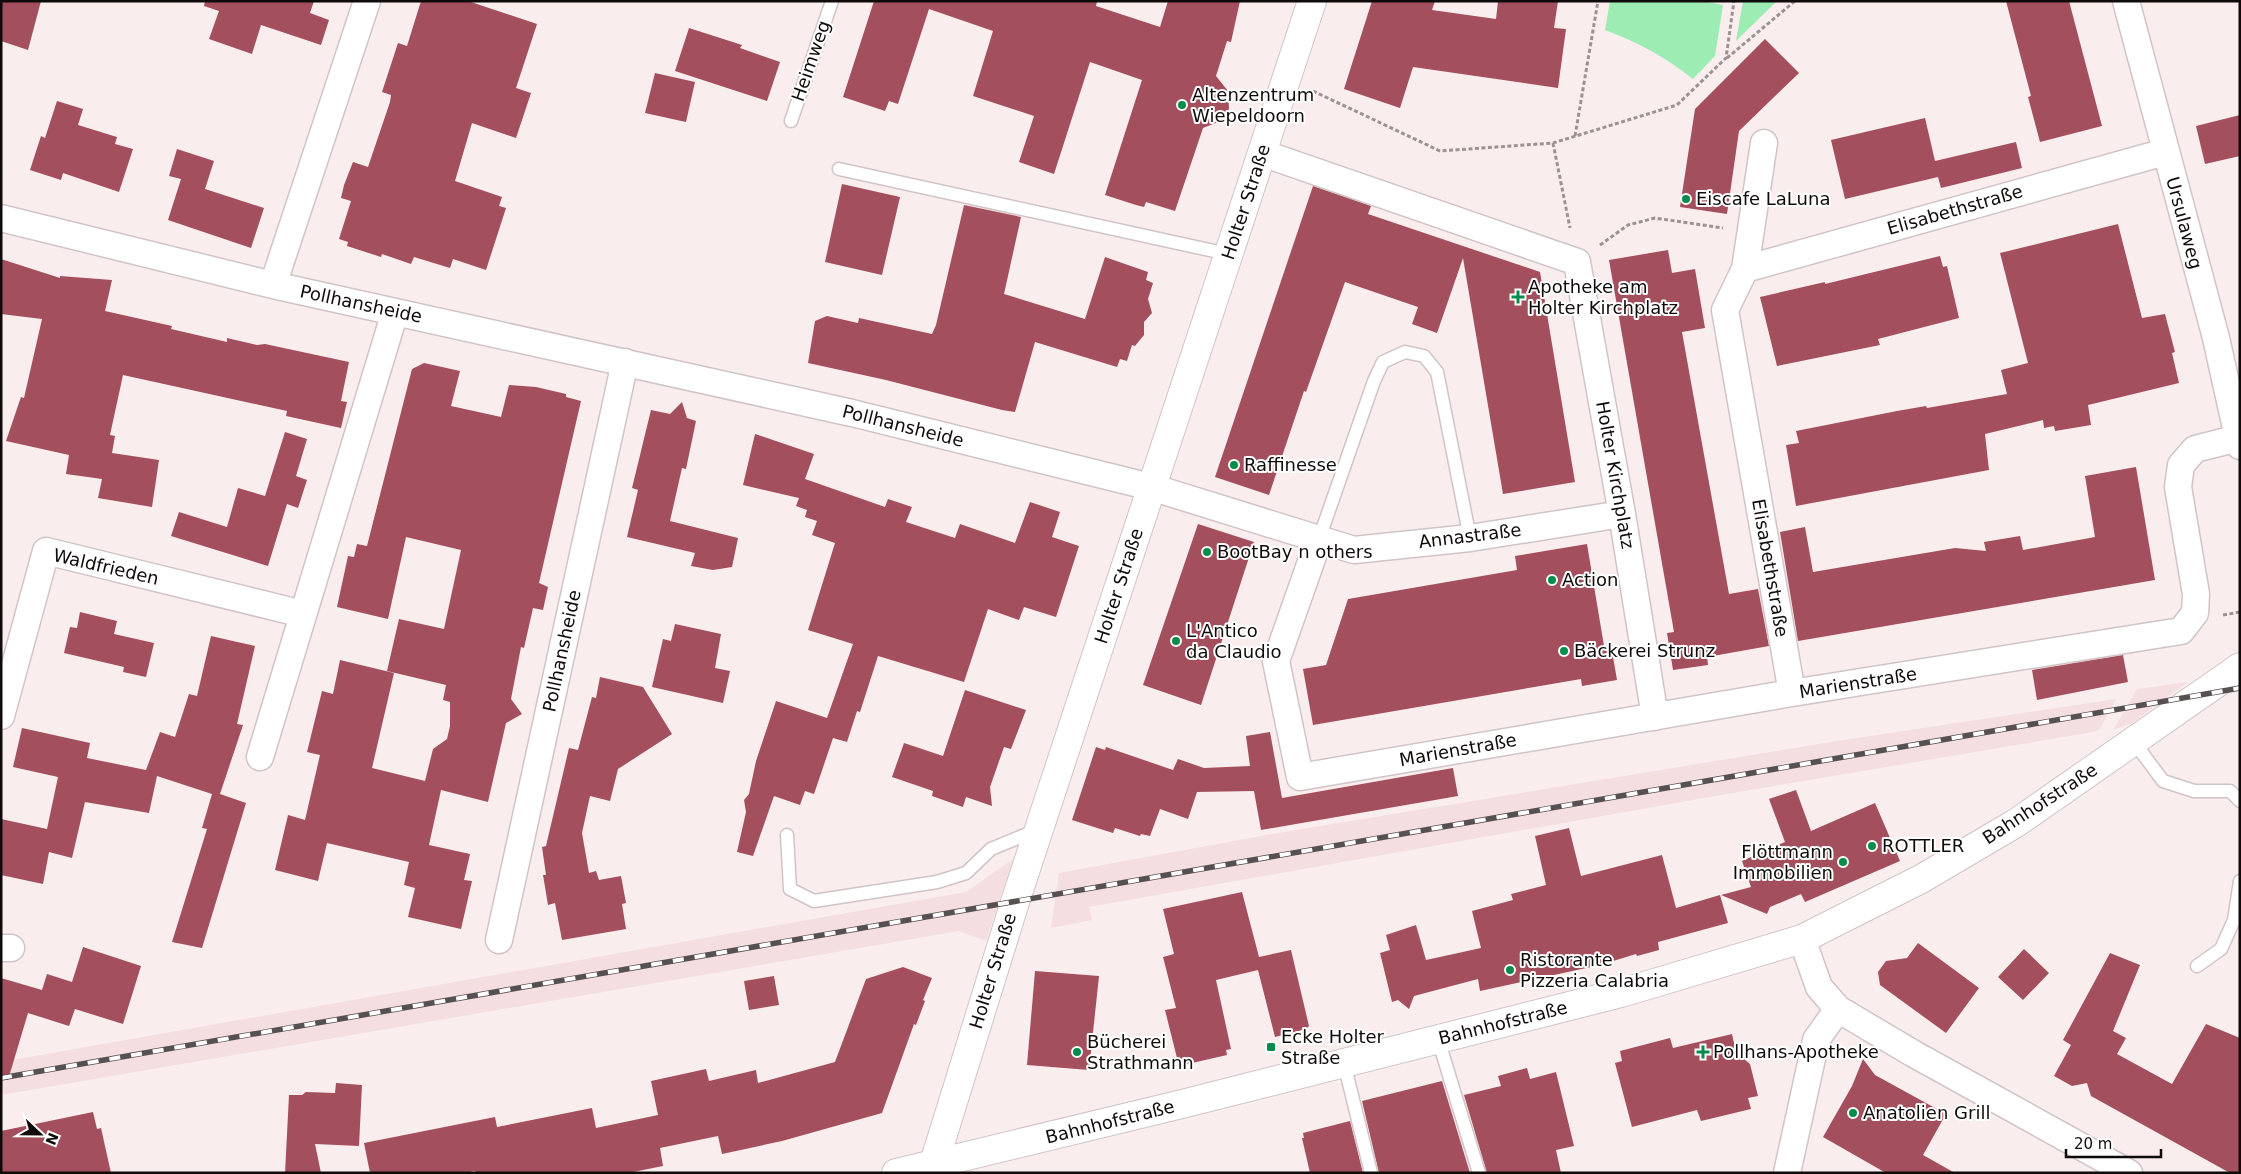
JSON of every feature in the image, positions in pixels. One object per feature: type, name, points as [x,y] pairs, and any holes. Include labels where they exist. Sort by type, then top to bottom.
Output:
[{"type":"street","name":"Pollhansheide","points":[[273,285],[367,1]]},
{"type":"street","name":"Holter Straße","points":[[932,1169],[1039,829],[1312,1]]},
{"type":"street","name":"Ursulaweg","points":[[2126,1],[2216,338],[2239,442]]},
{"type":"street","name":"Elisabethstraße","points":[[1764,142],[1745,268],[1725,310],[1792,693]]},
{"type":"street","name":"Elisabethstraße","points":[[1745,268],[2165,152]]},
{"type":"street","points":[[1262,153],[1577,262]]},
{"type":"street","name":"Pollhansheide","points":[[1,218],[273,285],[852,413],[1151,487]]},
{"type":"street","name":"Holter Kirchplatz","points":[[1577,262],[1622,514],[1655,717]]},
{"type":"street","points":[[260,758],[396,312]]},
{"type":"street","name":"Pollhansheide","points":[[499,940],[625,362]]},
{"type":"street","name":"Marienstraße","points":[[1318,540],[1276,661],[1300,777],[1792,693],[2181,631],[2195,613],[2196,594],[2178,487],[2181,464],[2195,450],[2239,442]]},
{"type":"street","name":"Annastraße","points":[[1151,487],[1354,550],[1470,538],[1622,514]]},
{"type":"street","name":"Waldfrieden","points":[[1,716],[46,551],[303,614]]},
{"type":"street","name":"Bahnhofstraße","points":[[896,1173],[932,1169],[1621,993],[1802,939],[1921,879],[2008,827],[2134,742],[2240,667]]},
{"type":"street","points":[[1802,939],[1819,987],[1838,1009],[1914,1054],[2129,1173]]},
{"type":"street","points":[[1787,1173],[1816,1040],[1838,1009]]},
{"type":"lane","name":"Heimweg","points":[[791,121],[832,1]]},
{"type":"lane","points":[[839,170],[1228,254]]},
{"type":"lane","points":[[1318,540],[1374,381],[1383,362],[1405,352],[1424,356],[1437,372],[1470,538]]},
{"type":"lane","points":[[2134,742],[2163,781],[2194,791],[2230,792],[2240,801]]},
{"type":"lane","points":[[786,835],[790,889],[814,901],[937,882],[966,873],[991,849],[1039,829]]},
{"type":"lane","points":[[2197,966],[2221,949],[2234,920],[2240,881]]},
{"type":"lane","points":[[1438,1039],[1479,1173]]},
{"type":"lane","points":[[1344,1063],[1371,1173]]},
{"type":"path","points":[[1575,136],[1598,1]]},
{"type":"path","points":[[1726,58],[1734,1]]},
{"type":"path","points":[[1314,91],[1440,151],[1553,143],[1677,105],[1726,58],[1794,1]]},
{"type":"path","points":[[1553,143],[1577,262],[1628,225],[1655,218],[1751,232]]},
{"type":"shaded area","points":[[2188,682],[2132,723],[2113,730],[2137,689]]},
{"type":"shaded area","points":[[2116,699],[2100,729],[2093,732],[1721,795],[1089,907],[1092,920],[1051,928],[1059,873],[1278,833],[1837,741]]},
{"type":"shaded area","points":[[1013,859],[986,941],[959,931],[1,1095],[1,1062],[966,892]]},
{"type":"green space","points":[[1610,1],[1702,1],[1723,5],[1715,56],[1693,79],[1651,51],[1605,30]]},
{"type":"green space","points":[[1743,1],[1776,2],[1736,41]]},
{"type":"building","points":[[1,1],[41,1],[28,50],[1,41]]},
{"type":"building","points":[[205,1],[314,1],[310,13],[329,20],[321,45],[261,25],[252,54],[209,39],[219,11],[204,6]]},
{"type":"building","points":[[421,1],[468,1],[537,24],[516,88],[531,93],[516,138],[472,123],[455,181],[502,197],[499,206],[506,208],[486,270],[453,259],[450,268],[414,257],[411,264],[382,254],[381,257],[347,246],[348,242],[339,239],[351,201],[341,198],[344,185],[353,162],[368,167],[390,102],[391,95],[382,92],[398,43],[407,46]]},
{"type":"building","name":"Altenzentrum Wiepeldoorn","points":[[874,1],[1097,1],[1096,6],[1160,27],[1168,1],[1240,1],[1231,42],[1227,41],[1216,76],[1228,91],[1229,109],[1218,122],[1203,128],[1175,211],[1146,202],[1144,207],[1136,205],[1105,195],[1142,80],[1090,62],[1054,174],[1019,162],[1034,116],[973,96],[993,31],[929,9],[898,104],[889,101],[885,111],[843,97]]},
{"type":"building","points":[[1372,1],[1435,1],[1432,10],[1496,19],[1498,1],[1558,1],[1554,28],[1566,29],[1558,88],[1413,67],[1400,108],[1344,89]]},
{"type":"building","points":[[2006,1],[2069,1],[2102,126],[2040,142],[2028,97],[2031,96]]},
{"type":"building","points":[[689,28],[742,45],[740,48],[780,62],[767,101],[675,71]]},
{"type":"building","points":[[1765,39],[1799,73],[1739,131],[1727,214],[1680,207],[1695,109]]},
{"type":"building","points":[[655,73],[695,82],[686,122],[645,113]]},
{"type":"building","points":[[57,101],[83,109],[78,125],[117,137],[115,144],[133,149],[119,192],[63,173],[61,180],[30,170],[41,136],[45,138]]},
{"type":"building","points":[[2240,115],[2240,156],[2205,164],[2196,126]]},
{"type":"building","points":[[1925,118],[1935,161],[2016,142],[2022,168],[1941,188],[1938,177],[1845,199],[1831,140]]},
{"type":"building","points":[[177,149],[214,161],[205,189],[264,208],[251,248],[168,220],[181,179],[169,176]]},
{"type":"building","points":[[842,184],[900,197],[882,275],[825,262]]},
{"type":"building","points":[[1313,186],[1371,206],[1368,214],[1540,272],[1575,482],[1503,494],[1463,258],[1437,333],[1412,324],[1418,307],[1345,282],[1306,392],[1304,391],[1269,495],[1215,477]]},
{"type":"building","points":[[964,205],[1021,217],[1004,294],[1085,319],[1105,257],[1148,272],[1146,280],[1153,283],[1148,299],[1152,313],[1144,322],[1144,335],[1135,346],[1132,345],[1127,361],[1120,359],[1117,367],[1035,342],[1015,412],[808,363],[815,321],[827,316],[858,323],[859,318],[932,334],[936,325]]},
{"type":"building","points":[[2118,224],[2142,318],[2165,314],[2175,352],[2172,353],[2179,383],[2088,405],[2091,425],[2055,431],[2054,426],[2044,428],[2043,420],[1985,434],[1989,470],[1796,506],[1786,445],[1799,443],[1796,431],[1897,411],[1926,406],[1927,408],[2007,394],[2001,370],[2028,363],[2000,253]]},
{"type":"building","points":[[1668,250],[1672,273],[1695,269],[1705,328],[1682,332],[1729,594],[1758,589],[1769,646],[1707,657],[1708,665],[1673,670],[1667,633],[1674,632],[1609,260]]},
{"type":"building","points":[[1940,256],[1943,267],[1947,266],[1959,318],[1878,339],[1880,345],[1777,366],[1760,297],[1825,282],[1825,284]]},
{"type":"building","points":[[1,259],[60,278],[60,276],[112,280],[105,311],[172,326],[171,329],[227,342],[227,338],[257,345],[265,344],[349,362],[341,401],[347,402],[341,428],[286,416],[287,411],[123,375],[110,435],[115,436],[112,453],[159,460],[152,507],[98,498],[102,479],[66,474],[69,455],[6,441],[21,397],[24,398],[42,319],[1,314]]},
{"type":"building","points":[[424,363],[460,371],[451,406],[501,417],[509,385],[536,387],[566,394],[566,397],[581,401],[539,583],[548,587],[543,610],[533,608],[524,648],[521,647],[511,699],[522,714],[506,723],[488,802],[441,790],[429,845],[470,854],[464,880],[472,881],[461,929],[408,917],[415,888],[404,885],[409,862],[327,843],[318,881],[275,870],[288,815],[305,820],[320,755],[307,752],[322,691],[333,694],[340,660],[394,673],[372,768],[425,781],[433,749],[447,739],[450,726],[450,702],[443,700],[446,685],[387,671],[399,619],[444,629],[461,550],[406,537],[388,619],[337,607],[348,556],[354,557],[357,544],[367,546],[412,369]]},
{"type":"building","points":[[682,402],[687,418],[696,421],[686,469],[682,468],[670,521],[738,538],[732,567],[713,570],[691,566],[695,553],[627,537],[638,490],[632,488],[651,410],[670,414]]},
{"type":"building","points":[[285,432],[307,439],[296,476],[307,480],[298,508],[287,504],[268,566],[171,536],[179,512],[227,527],[238,488],[265,496]]},
{"type":"building","points":[[755,434],[814,454],[805,479],[885,507],[888,499],[912,507],[906,522],[955,538],[960,524],[1015,543],[1030,502],[1060,512],[1052,537],[1079,546],[1056,617],[1024,607],[1019,620],[988,609],[964,682],[878,656],[860,712],[857,711],[847,742],[833,738],[814,794],[805,791],[800,805],[774,796],[753,856],[737,852],[746,812],[744,800],[749,794],[756,761],[776,701],[827,718],[853,644],[808,630],[835,543],[812,535],[817,521],[805,517],[807,510],[796,506],[799,498],[743,485]]},
{"type":"building","points":[[2136,467],[2155,580],[1798,641],[1780,532],[1805,527],[1813,572],[1955,548],[1986,551],[1984,542],[2020,536],[2023,550],[2095,537],[2085,476]]},
{"type":"building","points":[[1198,524],[1254,542],[1201,705],[1143,685]]},
{"type":"building","points":[[1587,544],[1604,646],[1611,645],[1617,680],[1582,686],[1581,679],[1313,725],[1303,669],[1326,665],[1348,599],[1517,570],[1515,556]]},
{"type":"building","points":[[80,612],[117,621],[114,634],[154,643],[146,677],[123,672],[124,667],[64,653],[70,627],[77,628]]},
{"type":"building","points":[[675,624],[721,634],[715,668],[730,671],[723,703],[652,687],[663,639],[671,641]]},
{"type":"building","points":[[211,636],[255,646],[237,724],[243,725],[220,794],[246,803],[202,948],[172,942],[207,829],[202,828],[212,794],[157,776],[149,813],[85,802],[72,858],[49,852],[43,884],[1,875],[1,819],[47,829],[58,777],[13,767],[22,728],[90,743],[87,758],[146,770],[160,732],[175,737],[189,694],[197,696]]},
{"type":"building","points":[[2123,655],[2128,682],[2037,700],[2032,670]]},
{"type":"building","points":[[600,677],[643,687],[672,734],[618,769],[610,801],[590,796],[582,833],[589,873],[596,871],[599,880],[621,876],[626,903],[622,904],[626,929],[562,940],[555,903],[548,905],[543,875],[546,875],[542,847],[546,846],[569,748],[578,750],[592,697],[596,698]]},
{"type":"building","points":[[965,690],[1026,710],[1011,749],[1004,747],[990,787],[992,806],[966,797],[963,807],[932,796],[933,791],[892,777],[904,743],[943,756]]},
{"type":"building","points":[[1270,732],[1282,798],[1453,768],[1458,796],[1261,830],[1254,791],[1197,792],[1188,819],[1160,809],[1150,836],[1141,834],[1140,836],[1115,828],[1113,833],[1072,820],[1096,747],[1105,750],[1106,747],[1173,770],[1178,759],[1204,768],[1250,766],[1246,736]]},
{"type":"building","points":[[1796,790],[1811,831],[1875,803],[1900,861],[1805,902],[1801,894],[1770,907],[1767,914],[1721,895],[1751,887],[1742,861],[1785,842],[1769,799]]},
{"type":"building","points":[[1569,828],[1581,876],[1662,855],[1676,908],[1720,895],[1728,923],[1658,942],[1659,950],[1637,956],[1636,954],[1600,965],[1480,991],[1478,979],[1414,996],[1409,1009],[1398,1000],[1392,1002],[1380,953],[1390,950],[1386,935],[1416,925],[1426,960],[1481,948],[1472,911],[1513,900],[1511,894],[1546,885],[1535,836]]},
{"type":"building","points":[[1242,892],[1259,957],[1291,950],[1309,1026],[1306,1029],[1275,1037],[1258,970],[1216,980],[1231,1049],[1226,1050],[1227,1055],[1179,1066],[1165,1010],[1176,1008],[1163,957],[1174,954],[1163,909]]},
{"type":"building","points":[[1918,943],[1979,988],[1946,1033],[1880,985],[1878,972],[1886,961],[1907,958]]},
{"type":"building","points":[[83,947],[141,966],[123,1024],[75,1009],[69,1026],[28,1013],[8,1080],[1,1079],[1,978],[42,990],[47,974],[72,982]]},
{"type":"building","points":[[2024,949],[2049,973],[2023,1000],[1998,977]]},
{"type":"building","points":[[2110,953],[2140,965],[2113,1031],[2126,1038],[2117,1054],[2172,1084],[2206,1024],[2240,1038],[2240,1173],[2230,1173],[2091,1096],[2087,1083],[2072,1086],[2054,1076],[2071,1045],[2063,1040]]},
{"type":"building","points":[[903,967],[932,978],[882,1113],[782,1141],[722,1154],[718,1136],[660,1148],[663,1166],[628,1173],[479,1173],[474,1171],[466,1173],[370,1173],[364,1143],[495,1117],[497,1127],[592,1108],[596,1128],[658,1115],[651,1081],[706,1069],[709,1081],[756,1070],[758,1083],[835,1062],[866,979]]},
{"type":"building","points":[[1035,971],[1099,976],[1089,1070],[1027,1065]]},
{"type":"building","points":[[774,976],[779,1005],[749,1010],[744,981]]},
{"type":"building","points":[[1732,1034],[1736,1052],[1750,1064],[1758,1096],[1748,1098],[1751,1109],[1701,1121],[1697,1110],[1632,1127],[1615,1063],[1622,1061],[1620,1051],[1670,1038],[1673,1048]]},
{"type":"building","points":[[1863,1059],[1875,1075],[1946,1114],[1923,1155],[1955,1173],[1886,1173],[1823,1137],[1852,1086]]},
{"type":"building","points":[[1527,1068],[1530,1079],[1556,1072],[1574,1146],[1556,1150],[1561,1173],[1487,1173],[1464,1095],[1501,1086],[1498,1076]]},
{"type":"building","points":[[1442,1081],[1470,1173],[1379,1173],[1362,1101]]},
{"type":"building","points":[[336,1083],[362,1085],[359,1146],[315,1144],[321,1173],[285,1173],[289,1095],[302,1095],[306,1092],[335,1093]]},
{"type":"building","points":[[93,1112],[97,1129],[101,1128],[111,1173],[1,1173],[1,1131]]},
{"type":"building","points":[[1350,1121],[1363,1173],[1310,1173],[1302,1138],[1304,1138],[1303,1133]]},
{"type":"railway","points":[[1,1078],[2240,688]]},
{"type":"place","name":"Altenzentrum Wiepeldoorn","points":[[1182,105]]},
{"type":"place","name":"Eiscafe LaLuna","points":[[1686,199]]},
{"type":"place","name":"Apotheke am Holter Kirchplatz","points":[[1518,297]]},
{"type":"place","name":"Raffinesse","points":[[1234,465]]},
{"type":"place","name":"BootBay n others","points":[[1207,552]]},
{"type":"place","name":"Action","points":[[1552,580]]},
{"type":"place","name":"L'Antico da Claudio","points":[[1176,641]]},
{"type":"place","name":"Bäckerei Strunz","points":[[1564,651]]},
{"type":"place","name":"ROTTLER","points":[[1872,846]]},
{"type":"place","name":"Flöttmann Immobilien","points":[[1843,862]]},
{"type":"place","name":"Ristorante Pizzeria Calabria","points":[[1510,970]]},
{"type":"place","name":"Ecke Holter Straße","points":[[1271,1047]]},
{"type":"place","name":"Bücherei Strathmann","points":[[1077,1052]]},
{"type":"place","name":"Pollhans-Apotheke","points":[[1703,1052]]},
{"type":"place","name":"Anatolien Grill","points":[[1853,1113]]}]
